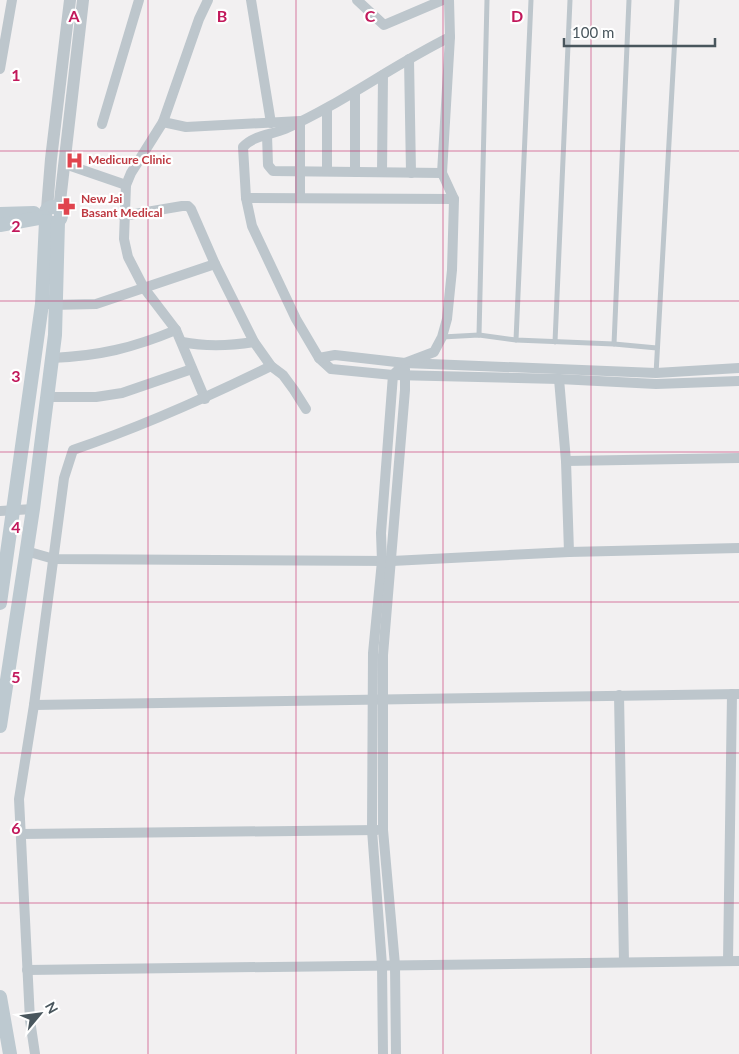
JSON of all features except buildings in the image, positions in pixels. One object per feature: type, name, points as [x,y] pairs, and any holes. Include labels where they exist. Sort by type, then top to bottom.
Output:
[{"type":"main road","points":[[0,214],[50,215]]},
{"type":"main road","points":[[0,225],[50,215]]},
{"type":"main road","points":[[0,603],[6,510],[42,304],[50,215]]},
{"type":"main road","points":[[0,726],[33,509],[58,305],[50,215]]},
{"type":"main road","points":[[0,996],[10,1054]]},
{"type":"street","points":[[0,69],[12,0]]},
{"type":"street","points":[[50,215],[51,159],[70,0]]},
{"type":"street","points":[[50,215],[65,164],[83,0]]},
{"type":"street","points":[[102,124],[139,0]]},
{"type":"street","points":[[205,399],[176,330],[144,288],[128,257],[124,239],[123,216],[126,185],[131,173],[163,122],[199,19],[208,0]]},
{"type":"street","points":[[251,0],[271,123]]},
{"type":"street","points":[[357,0],[384,24],[443,0]]},
{"type":"street","points":[[387,561],[381,533],[393,375],[405,363],[434,352],[442,337],[447,319],[452,270],[454,199],[442,173],[450,37],[449,0]]},
{"type":"street","points":[[450,37],[409,59],[327,109],[267,135],[249,140],[243,147],[246,198],[252,226],[296,319],[319,358],[331,369],[406,376],[559,379],[656,384],[739,381]]},
{"type":"street","points":[[409,59],[411,173]]},
{"type":"street","points":[[382,172],[383,75]]},
{"type":"street","points":[[354,172],[355,93]]},
{"type":"street","points":[[327,109],[327,171]]},
{"type":"street","points":[[163,122],[186,127],[300,121]]},
{"type":"street","points":[[300,121],[300,198]]},
{"type":"street","points":[[267,135],[268,166],[273,171],[442,173]]},
{"type":"street","points":[[65,164],[126,185]]},
{"type":"street","points":[[246,198],[454,199]]},
{"type":"street","points":[[123,216],[188,206],[192,209],[215,264],[254,342],[271,366],[283,375],[306,410]]},
{"type":"street","points":[[42,304],[96,304],[215,264]]},
{"type":"street","points":[[52,358],[80,357],[136,346],[176,330]]},
{"type":"street","points":[[182,342],[226,346],[254,342]]},
{"type":"street","points":[[319,358],[335,355],[405,363],[656,373],[739,368]]},
{"type":"street","points":[[383,1054],[382,965],[372,830],[377,701],[383,655],[387,561],[392,531],[406,376],[405,363]]},
{"type":"street","points":[[35,1054],[27,970],[19,799],[34,705],[64,478],[73,450],[114,437],[205,399],[271,366]]},
{"type":"street","points":[[47,397],[96,397],[122,393],[192,370]]},
{"type":"street","points":[[559,379],[566,461],[569,552]]},
{"type":"street","points":[[566,461],[739,458]]},
{"type":"street","points":[[6,510],[33,509]]},
{"type":"street","points":[[26,551],[54,559],[387,561],[569,552],[739,548]]},
{"type":"street","points":[[27,970],[734,961],[736,694],[34,705]]},
{"type":"street","points":[[619,695],[624,962]]},
{"type":"street","points":[[377,701],[383,830],[395,965],[396,1054]]},
{"type":"street","points":[[21,834],[383,830]]},
{"type":"lane","points":[[479,335],[488,0]]},
{"type":"lane","points":[[516,340],[531,0]]},
{"type":"lane","points":[[555,342],[570,0]]},
{"type":"lane","points":[[614,344],[629,0]]},
{"type":"lane","points":[[656,384],[677,0]]},
{"type":"lane","points":[[442,337],[479,335],[516,340],[614,344],[657,348]]},
{"type":"place","name":"Medicure Clinic","points":[[74,160]]},
{"type":"place","name":"New Jai Basant Medical","points":[[67,206]]}]
